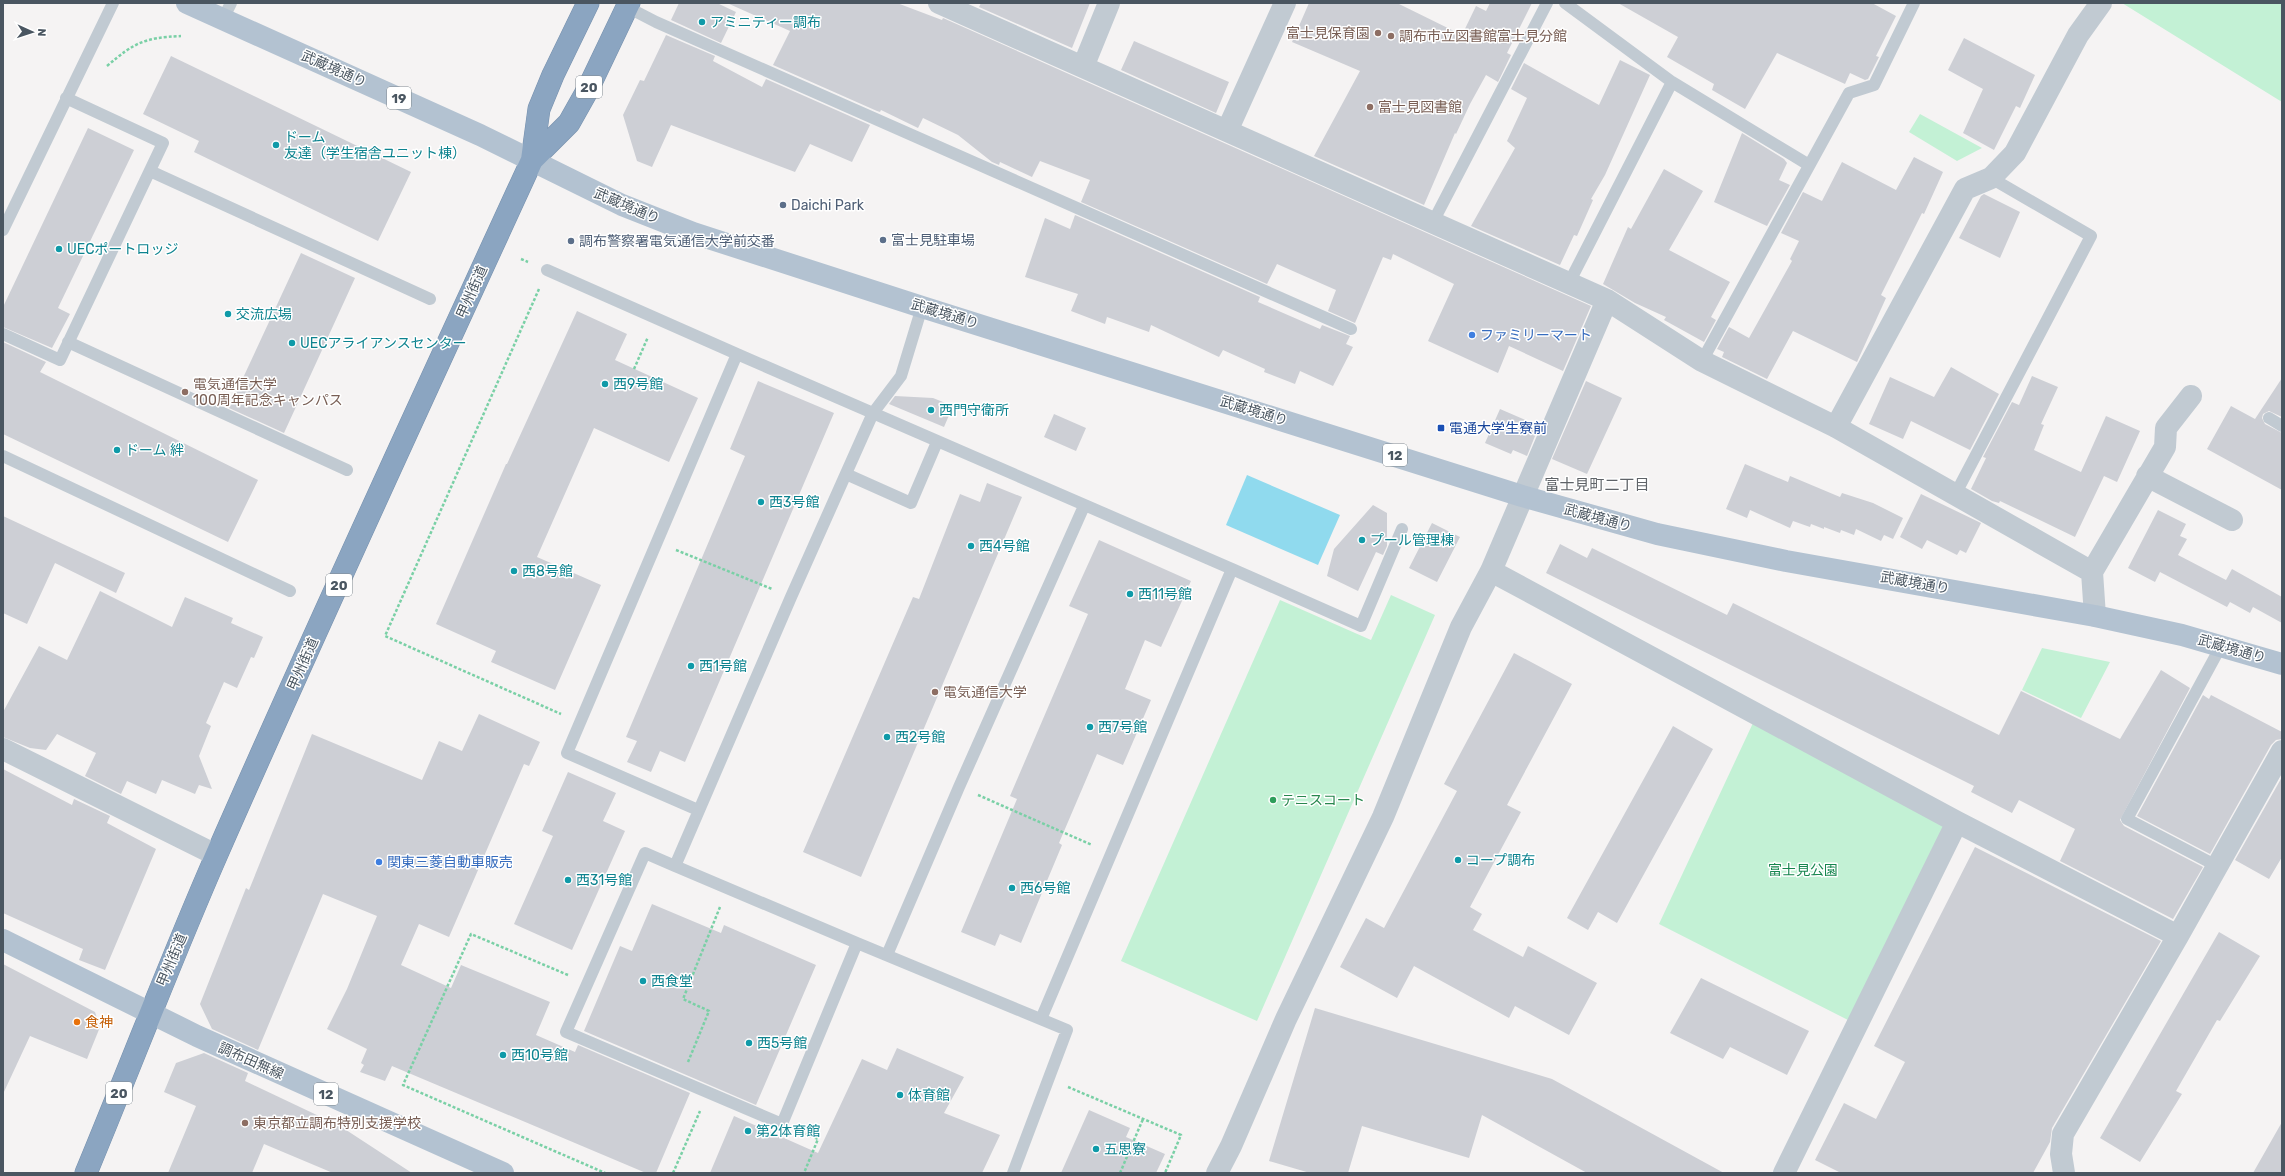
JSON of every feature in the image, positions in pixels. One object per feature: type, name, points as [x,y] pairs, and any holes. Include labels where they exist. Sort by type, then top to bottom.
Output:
[{"type":"highway","name":"甲州街道","points":[[86,1173],[138,1049],[150,1012],[216,855],[532,160],[539,109],[553,75],[588,3]]},
{"type":"highway","name":"甲州街道","points":[[532,160],[569,123],[587,91],[628,5]]},
{"type":"main road","name":"19","points":[[190,4],[227,11]]},
{"type":"main road","name":"武蔵境通り","points":[[227,11],[264,37],[532,160],[622,205],[693,233],[922,307],[1522,496],[1665,536],[1786,561],[2095,616],[2182,635],[2282,664]]},
{"type":"main road","name":"調布田無線","points":[[3,940],[196,1036],[503,1173]]},
{"type":"street","points":[[1083,67],[1110,3]]},
{"type":"street","points":[[1227,131],[1285,3]]},
{"type":"street","points":[[1836,427],[1965,189],[1991,178],[2015,153],[2078,35],[2101,3]]},
{"type":"street","points":[[942,4],[1607,300],[1702,361],[1836,427],[1956,493],[2092,572]]},
{"type":"street","points":[[1217,1173],[1231,1146],[1286,1019],[1383,817],[1461,627],[1491,571],[1607,300]]},
{"type":"street","points":[[2095,616],[2092,572],[2165,447],[2166,428],[2191,396]]},
{"type":"street","points":[[2148,476],[2232,520]]},
{"type":"street","points":[[1491,571],[1612,638],[1957,822],[2178,936]]},
{"type":"street","points":[[3,749],[216,855]]},
{"type":"street","points":[[2064,1173],[2061,1154],[2063,1134],[2178,936],[2282,751]]},
{"type":"street","points":[[1784,1173],[1957,822]]},
{"type":"lane","points":[[3,230],[113,3]]},
{"type":"lane","points":[[1433,222],[1548,3]]},
{"type":"lane","points":[[1565,3],[1672,82],[1809,165]]},
{"type":"lane","points":[[1702,361],[1849,93],[1874,85],[1914,3]]},
{"type":"lane","points":[[628,5],[670,29],[1351,329]]},
{"type":"lane","points":[[1569,283],[1672,82]]},
{"type":"lane","points":[[3,334],[60,360],[163,143],[66,98]]},
{"type":"lane","points":[[150,171],[430,300]]},
{"type":"lane","points":[[1956,493],[2091,236],[1991,178]]},
{"type":"lane","points":[[547,270],[937,442],[1361,626],[1402,530]]},
{"type":"lane","points":[[675,866],[791,597],[873,413],[900,376],[922,307]]},
{"type":"lane","points":[[68,342],[347,470]]},
{"type":"lane","points":[[698,810],[567,753],[737,354]]},
{"type":"lane","points":[[2269,418],[2282,426]]},
{"type":"lane","points":[[846,474],[911,503],[937,442]]},
{"type":"lane","points":[[3,456],[290,591]]},
{"type":"lane","points":[[887,955],[959,787],[1084,506]]},
{"type":"lane","points":[[1041,1019],[1232,569]]},
{"type":"lane","points":[[2216,866],[2127,819],[2221,646]]},
{"type":"lane","points":[[857,943],[782,1124],[566,1032],[645,853],[1067,1030],[1013,1173]]},
{"type":"path","points":[[105,67],[130,46],[153,38],[181,36]]},
{"type":"path","points":[[547,270],[385,636],[580,722]]},
{"type":"path","points":[[634,369],[656,318]]},
{"type":"path","points":[[657,542],[791,597]]},
{"type":"path","points":[[959,787],[1111,853]]},
{"type":"path","points":[[680,1080],[709,1011],[683,999],[728,888]]},
{"type":"path","points":[[587,983],[471,934],[403,1085],[605,1173]]},
{"type":"path","points":[[1049,1079],[1181,1135],[1165,1173]]},
{"type":"path","points":[[673,1173],[708,1093]]},
{"type":"path","points":[[1120,1173],[1143,1119]]},
{"type":"path","points":[[782,1124],[818,1139],[804,1173]]},
{"type":"green space","points":[[2122,3],[2282,3],[2282,102]]},
{"type":"green space","points":[[1920,114],[1982,148],[1957,161],[1909,132]]},
{"type":"green space","name":"テニスコート","points":[[1391,595],[1435,615],[1257,1021],[1121,961],[1280,600],[1371,640]]},
{"type":"green space","points":[[2042,648],[2110,662],[2081,718],[2022,690]]},
{"type":"green space","name":"富士見公園","points":[[1753,723],[1950,820],[1848,1020],[1659,924]]},
{"type":"water","points":[[1247,475],[1340,515],[1318,565],[1226,525]]},
{"type":"building","name":"アミニティー調布","points":[[679,3],[717,3],[736,12],[721,43],[671,20]]},
{"type":"building","points":[[727,3],[897,3],[942,20],[943,18],[1591,306],[1563,371],[1509,346],[1498,373],[1428,341],[1454,284],[1393,254],[1391,260],[1383,257],[1355,323],[1328,311],[1336,290],[1277,264],[1267,284],[1081,202],[1090,180],[1040,161],[1032,177],[1000,162],[999,165],[992,162],[958,135],[923,118],[918,128],[881,110],[880,112],[877,111],[773,65],[790,31]]},
{"type":"building","points":[[981,3],[1090,3],[1072,48],[979,7]]},
{"type":"building","points":[[1309,3],[1397,3],[1462,35],[1476,6],[1486,11],[1490,3],[1532,3],[1507,53],[1511,55],[1498,82],[1486,75],[1456,134],[1455,133],[1424,205],[1314,156],[1360,71],[1292,42]]},
{"type":"building","points":[[1618,3],[1872,3],[1896,16],[1876,56],[1879,57],[1868,79],[1865,80],[1850,73],[1845,84],[1777,53],[1745,109],[1712,90],[1714,84],[1667,57],[1678,37]]},
{"type":"building","points":[[666,35],[715,56],[713,61],[762,87],[766,79],[870,125],[852,162],[810,144],[795,172],[671,125],[652,167],[637,161],[623,115],[640,80],[644,81]]},
{"type":"building","points":[[1964,38],[2035,75],[2020,108],[2016,106],[1994,150],[1963,133],[1983,89],[1948,70]]},
{"type":"building","points":[[1134,41],[1229,82],[1216,113],[1121,70]]},
{"type":"building","name":"ドーム 友達（学生宿舎ユニット棟）","points":[[171,56],[411,172],[378,241],[194,152],[199,141],[143,114]]},
{"type":"building","points":[[1620,60],[1650,75],[1605,175],[1591,199],[1593,200],[1577,236],[1574,235],[1560,265],[1471,226],[1515,148],[1507,141],[1527,98],[1511,89],[1524,63],[1599,105]]},
{"type":"building","name":"UECポートロッジ","points":[[88,128],[134,150],[58,308],[70,314],[52,348],[3,327],[3,307]]},
{"type":"building","points":[[1742,133],[1784,159],[1787,163],[1779,180],[1790,185],[1767,226],[1714,202]]},
{"type":"building","points":[[1914,157],[1943,172],[1924,214],[1922,213],[1881,295],[1886,298],[1857,362],[1793,331],[1767,379],[1722,357],[1724,352],[1717,349],[1729,327],[1749,338],[1792,261],[1790,259],[1799,241],[1781,233],[1803,192],[1822,201],[1842,162],[1896,190]]},
{"type":"building","points":[[1664,169],[1703,191],[1669,250],[1730,282],[1711,317],[1716,320],[1704,342],[1664,320],[1666,317],[1635,303],[1603,284],[1628,227],[1631,229]]},
{"type":"building","points":[[1984,194],[2020,212],[2000,258],[1959,238],[1981,196]]},
{"type":"building","points":[[1075,215],[1260,297],[1258,302],[1320,329],[1322,325],[1350,336],[1346,344],[1353,347],[1333,386],[1300,371],[1295,384],[1264,372],[1265,369],[1223,350],[1219,357],[1151,325],[1149,332],[1107,317],[1105,324],[1071,311],[1078,294],[1025,277],[1045,218],[1070,229]]},
{"type":"building","name":"UECアライアンスセンター","points":[[301,253],[355,278],[284,433],[229,408]]},
{"type":"building","points":[[577,311],[627,334],[615,360],[698,398],[669,462],[594,428],[537,557],[601,585],[555,690],[491,662],[496,651],[436,624],[506,464]]},
{"type":"building","name":"ドーム 絆","points":[[3,342],[46,362],[40,372],[258,480],[228,542],[3,434]]},
{"type":"building","points":[[1951,367],[1999,394],[1970,450],[1911,421],[1903,439],[1869,424],[1890,377],[1934,397]]},
{"type":"building","points":[[2032,376],[2058,387],[2041,424],[2044,425],[2034,450],[2081,472],[2106,416],[2140,431],[2117,482],[2104,476],[2075,537],[2000,501],[1999,503],[1992,501],[1971,489],[1986,458],[1983,457],[2012,402],[2019,405]]},
{"type":"building","points":[[2282,378],[2282,417],[2269,411],[2263,414],[2262,418],[2265,424],[2282,433],[2282,490],[2207,449],[2231,406],[2255,419]]},
{"type":"building","points":[[758,381],[834,413],[685,762],[660,751],[651,772],[627,762],[637,741],[626,737],[745,456],[730,449]]},
{"type":"building","points":[[1586,381],[1622,398],[1587,474],[1552,459]]},
{"type":"building","name":"西門守衛所","points":[[895,396],[933,398],[953,406],[944,427],[889,404]]},
{"type":"building","points":[[1500,409],[1539,426],[1527,456],[1513,450],[1511,454],[1485,443]]},
{"type":"building","points":[[1054,414],[1086,428],[1076,451],[1044,437]]},
{"type":"building","points":[[1745,464],[1788,482],[1790,476],[1840,497],[1842,493],[1873,503],[1903,518],[1893,539],[1884,535],[1881,541],[1856,529],[1854,535],[1841,530],[1840,533],[1824,527],[1824,529],[1811,524],[1810,527],[1793,521],[1790,528],[1750,510],[1747,518],[1726,509]]},
{"type":"building","name":"西2号館","points":[[987,483],[1022,497],[861,877],[803,852],[913,597],[919,599],[960,494],[980,502]]},
{"type":"building","points":[[1921,494],[1981,523],[1966,553],[1960,550],[1957,555],[1927,540],[1922,549],[1900,537]]},
{"type":"building","name":"プール管理棟","points":[[1373,505],[1387,513],[1387,546],[1383,555],[1376,552],[1358,591],[1327,576],[1334,549]]},
{"type":"building","points":[[2158,510],[2186,524],[2180,536],[2187,539],[2178,555],[2226,580],[2232,569],[2282,597],[2282,623],[2253,607],[2250,613],[2230,602],[2227,607],[2160,572],[2155,582],[2128,568]]},
{"type":"building","points":[[3,516],[125,573],[116,593],[55,563],[27,624],[3,613]]},
{"type":"building","points":[[1432,523],[1460,537],[1437,582],[1409,568]]},
{"type":"building","points":[[1099,540],[1191,581],[1161,647],[1145,640],[1125,689],[1151,700],[1123,765],[1097,754],[1059,843],[1062,845],[1021,943],[1000,934],[995,946],[961,932],[1017,799],[1010,796],[1088,614],[1069,606]]},
{"type":"building","points":[[1560,544],[1587,558],[1592,548],[1727,615],[1733,603],[1999,735],[2021,691],[2120,739],[2161,670],[2190,688],[2120,820],[2124,826],[2203,867],[2173,919],[2060,861],[2075,829],[2019,800],[2012,813],[1971,792],[1974,786],[1546,573]]},
{"type":"building","points":[[100,591],[172,627],[185,597],[233,618],[231,623],[263,637],[254,658],[251,657],[237,688],[224,682],[206,723],[211,726],[199,756],[212,789],[199,785],[195,794],[162,780],[156,794],[127,781],[121,794],[85,776],[96,753],[57,734],[46,750],[30,748],[3,737],[3,712],[39,646],[67,660]]},
{"type":"building","name":"コープ調布","points":[[1514,653],[1572,684],[1507,805],[1521,812],[1470,907],[1482,914],[1473,930],[1523,957],[1528,946],[1597,983],[1569,1035],[1515,1006],[1509,1018],[1414,966],[1397,998],[1340,967],[1366,918],[1384,928],[1457,791],[1444,784]]},
{"type":"building","points":[[2203,695],[2209,699],[2211,695],[2282,732],[2282,739],[2276,740],[2271,745],[2210,854],[2137,816]]},
{"type":"building","points":[[479,714],[540,742],[529,766],[524,764],[449,937],[419,924],[401,965],[451,988],[461,965],[550,1002],[536,1035],[575,1052],[578,1045],[690,1093],[656,1173],[646,1173],[392,1066],[385,1081],[360,1072],[364,1065],[361,1063],[367,1049],[327,1029],[347,989],[377,916],[323,894],[258,1050],[212,1029],[200,1004],[246,888],[249,890],[312,734],[422,780],[439,741],[462,751]]},
{"type":"building","points":[[1673,726],[1713,749],[1617,923],[1598,912],[1588,930],[1567,918]]},
{"type":"building","points":[[3,769],[72,805],[74,799],[110,816],[107,823],[156,849],[105,970],[79,960],[83,949],[3,913]]},
{"type":"building","name":"西31号館","points":[[568,772],[616,793],[603,821],[625,831],[572,950],[514,924],[553,836],[542,831]]},
{"type":"building","points":[[2282,777],[2282,857],[2269,879],[2235,860]]},
{"type":"building","points":[[1975,847],[2161,941],[2052,1128],[2050,1142],[2033,1173],[1841,1173],[1815,1160],[1844,1103],[1876,1119],[1905,1062],[1874,1046]]},
{"type":"building","points":[[652,904],[721,933],[724,925],[816,965],[756,1105],[584,1031],[620,946],[632,951]]},
{"type":"building","points":[[2219,932],[2260,956],[2220,1021],[2217,1020],[2176,1091],[2182,1094],[2140,1162],[2100,1138]]},
{"type":"building","points":[[3,964],[95,1012],[100,1027],[87,1059],[30,1036],[3,1094]]},
{"type":"building","points":[[1701,978],[1809,1031],[1787,1075],[1730,1047],[1723,1059],[1670,1033]]},
{"type":"building","points":[[1315,1008],[1552,1079],[1724,1173],[1587,1173],[1482,1115],[1469,1158],[1362,1126],[1348,1173],[1310,1173],[1269,1161]]},
{"type":"building","name":"体育館","points":[[897,1048],[964,1077],[944,1113],[1000,1135],[982,1173],[710,1173],[734,1116],[818,1153],[862,1059],[887,1070]]},
{"type":"building","name":"東京都立調布特別支援学校","points":[[204,1053],[248,1073],[245,1081],[340,1126],[412,1173],[333,1173],[264,1144],[252,1173],[168,1173],[196,1106],[164,1092],[176,1063]]},
{"type":"building","name":"五思寮","points":[[1089,1110],[1130,1128],[1126,1137],[1165,1154],[1156,1173],[1061,1173]]},
{"type":"building","points":[[2282,1122],[2282,1173],[2253,1173]]},
{"type":"place","name":"アミニティー調布","points":[[702,22]]},
{"type":"place","name":"富士見保育園","points":[[1378,33]]},
{"type":"place","name":"調布市立図書館富士見分館","points":[[1391,36]]},
{"type":"place","name":"富士見図書館","points":[[1370,107]]},
{"type":"place","name":"ドーム 友達（学生宿舎ユニット棟）","points":[[276,145]]},
{"type":"place","name":"Daichi Park","points":[[783,205]]},
{"type":"place","name":"富士見駐車場","points":[[883,240]]},
{"type":"place","name":"調布警察署電気通信大学前交番","points":[[571,241]]},
{"type":"place","name":"UECポートロッジ","points":[[59,249]]},
{"type":"place","name":"交流広場","points":[[228,314]]},
{"type":"place","name":"ファミリーマート","points":[[1472,335]]},
{"type":"place","name":"UECアライアンスセンター","points":[[292,343]]},
{"type":"place","name":"西9号館","points":[[605,384]]},
{"type":"place","name":"電気通信大学 100周年記念キャンパス","points":[[185,392]]},
{"type":"place","name":"西門守衛所","points":[[931,410]]},
{"type":"place","name":"電通大学生寮前","points":[[1441,428]]},
{"type":"place","name":"ドーム 絆","points":[[117,450]]},
{"type":"place","name":"西3号館","points":[[761,502]]},
{"type":"place","name":"プール管理棟","points":[[1362,540]]},
{"type":"place","name":"西4号館","points":[[971,546]]},
{"type":"place","name":"西8号館","points":[[514,571]]},
{"type":"place","name":"西11号館","points":[[1130,594]]},
{"type":"place","name":"西1号館","points":[[691,666]]},
{"type":"place","name":"電気通信大学","points":[[935,692]]},
{"type":"place","name":"西7号館","points":[[1090,727]]},
{"type":"place","name":"西2号館","points":[[887,737]]},
{"type":"place","name":"テニスコート","points":[[1273,800]]},
{"type":"place","name":"コープ調布","points":[[1458,860]]},
{"type":"place","name":"関東三菱自動車販売","points":[[379,862]]},
{"type":"place","name":"西31号館","points":[[568,880]]},
{"type":"place","name":"西6号館","points":[[1012,888]]},
{"type":"place","name":"西食堂","points":[[643,981]]},
{"type":"place","name":"食神","points":[[77,1022]]},
{"type":"place","name":"西5号館","points":[[749,1043]]},
{"type":"place","name":"西10号館","points":[[503,1055]]},
{"type":"place","name":"体育館","points":[[900,1095]]},
{"type":"place","name":"東京都立調布特別支援学校","points":[[245,1123]]},
{"type":"place","name":"第2体育館","points":[[748,1131]]},
{"type":"place","name":"五思寮","points":[[1096,1149]]},
{"type":"district","name":"富士見町二丁目","points":[[1597,485]]}]
